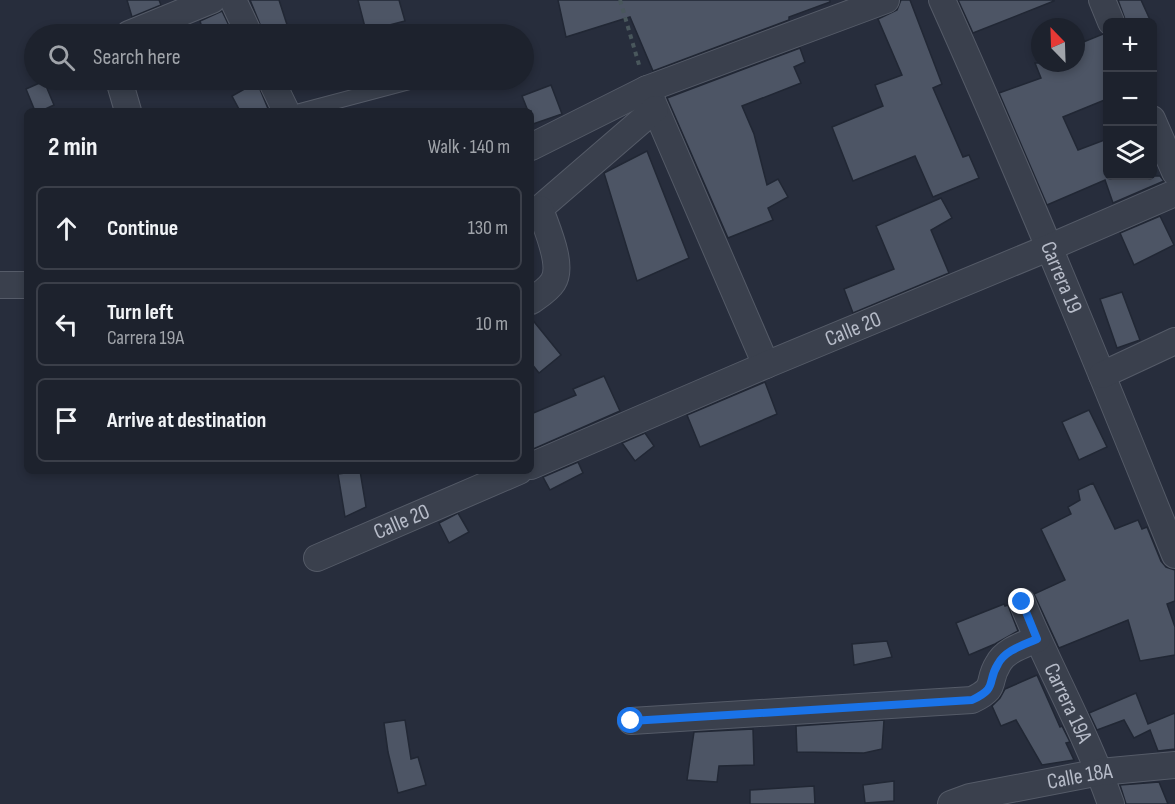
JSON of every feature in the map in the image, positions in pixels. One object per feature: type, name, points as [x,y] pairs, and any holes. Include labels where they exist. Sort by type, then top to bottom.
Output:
[{"type":"street","points":[[153,24],[212,0]]},
{"type":"street","points":[[233,0],[244,24]]},
{"type":"street","points":[[534,146],[886,0]]},
{"type":"street","name":"Carrera 19","points":[[942,0],[978,79],[1175,555]]},
{"type":"street","points":[[1101,0],[1109,18]]},
{"type":"street","points":[[121,90],[127,108]]},
{"type":"street","points":[[276,90],[285,108]]},
{"type":"street","points":[[534,299],[552,284],[557,272],[556,261],[535,212],[651,99]]},
{"type":"street","points":[[651,99],[766,364]]},
{"type":"street","points":[[1155,126],[1175,172]]},
{"type":"street","name":"Calle 20","points":[[534,465],[766,364],[1175,193]]},
{"type":"street","points":[[0,285],[24,285]]},
{"type":"street","points":[[1102,375],[1175,341]]},
{"type":"street","name":"Calle 20","points":[[317,558],[512,474]]},
{"type":"street","name":"Carrera 19A","points":[[1022,602],[1037,639],[1100,771],[1111,804]]},
{"type":"street","points":[[631,721],[972,700],[986,693],[997,665],[1005,654],[1037,639]]},
{"type":"street","name":"Calle 18A","points":[[964,802],[1100,771],[1175,765]]},
{"type":"lane","points":[[311,108],[379,90]]},
{"type":"path","points":[[620,0],[651,99]]},
{"type":"building","points":[[127,0],[159,0],[161,5],[132,17]]},
{"type":"building","points":[[250,0],[279,0],[287,24],[260,24]]},
{"type":"building","points":[[358,0],[399,0],[405,21],[393,24],[364,24]]},
{"type":"building","points":[[558,0],[830,0],[830,2],[789,17],[789,20],[653,71],[630,17],[566,37]]},
{"type":"building","points":[[901,0],[910,0],[942,84],[933,88],[963,157],[969,155],[979,178],[933,197],[915,156],[853,181],[832,127],[883,106],[875,85],[902,75],[878,19],[897,10]]},
{"type":"building","points":[[958,0],[1054,0],[1054,1],[973,33]]},
{"type":"building","points":[[1118,0],[1141,0],[1149,18],[1125,18]]},
{"type":"building","points":[[222,11],[228,24],[201,24],[200,21]]},
{"type":"building","points":[[1103,34],[1103,101],[1063,117],[1078,150],[1103,141],[1103,180],[1105,180],[1047,205],[999,93],[1041,78],[1039,72],[1085,72],[1085,41]]},
{"type":"building","points":[[800,48],[805,62],[794,67],[801,83],[742,106],[754,134],[767,185],[778,179],[788,197],[768,208],[773,220],[728,238],[667,98]]},
{"type":"building","points":[[551,85],[562,114],[534,124],[534,108],[527,108],[522,96]]},
{"type":"building","points":[[26,90],[48,90],[54,105],[48,108],[34,108]]},
{"type":"building","points":[[243,90],[260,90],[268,108],[238,108],[232,96]]},
{"type":"building","points":[[647,151],[689,258],[637,281],[604,173]]},
{"type":"building","points":[[1157,176],[1160,176],[1164,181],[1113,203],[1105,180],[1157,180]]},
{"type":"building","points":[[941,198],[952,218],[931,230],[949,273],[853,313],[844,289],[894,269],[876,226]]},
{"type":"building","points":[[1160,216],[1174,245],[1134,265],[1120,233]]},
{"type":"building","points":[[1122,292],[1140,340],[1117,348],[1100,299]]},
{"type":"building","points":[[534,322],[561,355],[539,373],[534,367]]},
{"type":"building","points":[[604,376],[620,411],[534,449],[534,413],[576,395],[573,389]]},
{"type":"building","points":[[765,382],[777,414],[700,447],[687,415]]},
{"type":"building","points":[[1089,410],[1107,447],[1079,460],[1062,422]]},
{"type":"building","points":[[645,433],[654,446],[635,461],[622,443]]},
{"type":"building","points":[[578,462],[583,473],[550,490],[543,477]]},
{"type":"building","points":[[338,474],[360,474],[366,507],[345,517]]},
{"type":"building","points":[[1093,483],[1115,529],[1138,520],[1142,529],[1147,527],[1161,561],[1166,567],[1175,570],[1175,601],[1167,604],[1175,627],[1175,655],[1140,661],[1128,620],[1059,648],[1058,646],[1034,594],[1065,580],[1041,529],[1071,514],[1068,507],[1080,500],[1078,490]]},
{"type":"building","points":[[458,513],[469,532],[449,543],[439,523]]},
{"type":"building","points":[[1004,604],[1008,605],[1018,631],[969,655],[956,623]]},
{"type":"building","points":[[887,641],[892,657],[854,665],[852,644]]},
{"type":"building","points":[[1037,675],[1060,727],[1062,726],[1070,742],[1066,743],[1074,760],[1042,765],[1016,720],[1001,726],[992,706],[1005,689]]},
{"type":"building","points":[[1136,693],[1148,724],[1175,713],[1175,749],[1158,751],[1150,730],[1134,738],[1124,720],[1097,730],[1089,713]]},
{"type":"building","points":[[405,720],[411,759],[418,757],[426,785],[398,793],[384,723]]},
{"type":"building","points":[[884,720],[882,749],[864,753],[797,752],[796,726]]},
{"type":"building","points":[[753,729],[754,765],[719,766],[717,782],[687,780],[694,732]]},
{"type":"building","points":[[894,781],[894,801],[865,803],[863,785]]},
{"type":"building","points":[[1159,782],[1168,804],[1126,804],[1120,785]]},
{"type":"building","points":[[814,786],[815,804],[750,804],[750,790]]},
{"type":"route","points":[[631,721],[972,700],[986,693],[997,665],[1005,654],[1037,639],[1022,602]]}]
